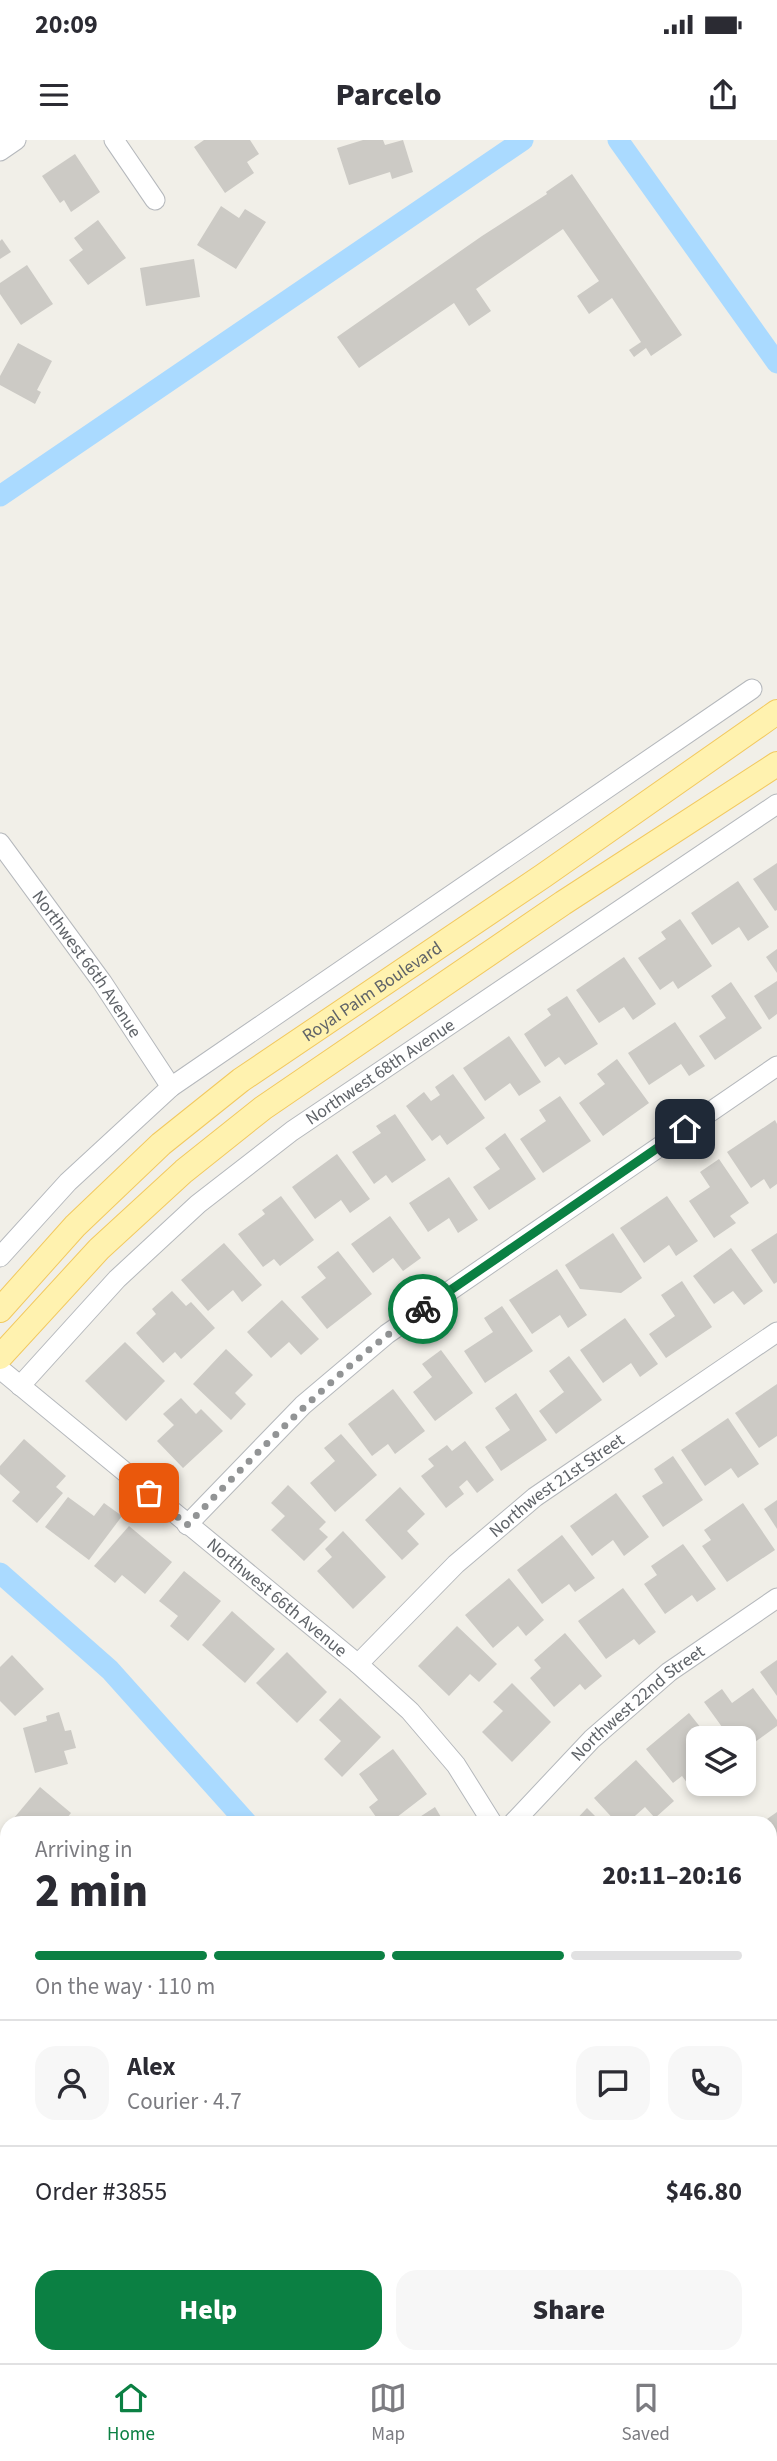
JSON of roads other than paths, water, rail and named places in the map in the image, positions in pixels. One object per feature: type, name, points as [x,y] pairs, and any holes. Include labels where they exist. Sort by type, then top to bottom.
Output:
[{"type":"main road","name":"Royal Palm Boulevard","points":[[0,1310],[75,1226],[161,1144],[241,1080],[532,884],[777,712]]},
{"type":"main road","name":"Royal Palm Boulevard","points":[[0,1357],[99,1249],[184,1171],[263,1108],[563,903],[777,764]]},
{"type":"street","points":[[0,151],[16,140]]},
{"type":"street","points":[[114,140],[155,200]]},
{"type":"street","points":[[0,1257],[68,1182],[171,1087],[752,689]]},
{"type":"street","name":"Northwest 68th Avenue","points":[[20,1386],[127,1270],[198,1204],[292,1131],[777,804]]},
{"type":"street","name":"Northwest 66th Avenue","points":[[0,843],[102,982],[171,1087]]},
{"type":"street","points":[[187,1525],[303,1405],[387,1334],[777,1066]]},
{"type":"street","name":"Northwest 21st Street","points":[[358,1664],[456,1564],[535,1497],[777,1332]]},
{"type":"street","name":"Northwest 66th Avenue","points":[[0,1369],[358,1664],[410,1711],[456,1765],[488,1816]]},
{"type":"street","name":"Northwest 22nd Street","points":[[520,1816],[592,1739],[669,1672],[777,1598]]},
{"type":"waterway","points":[[0,496],[523,140]]},
{"type":"waterway","points":[[618,140],[777,363]]},
{"type":"waterway","points":[[0,1573],[110,1670],[241,1816]]}]
